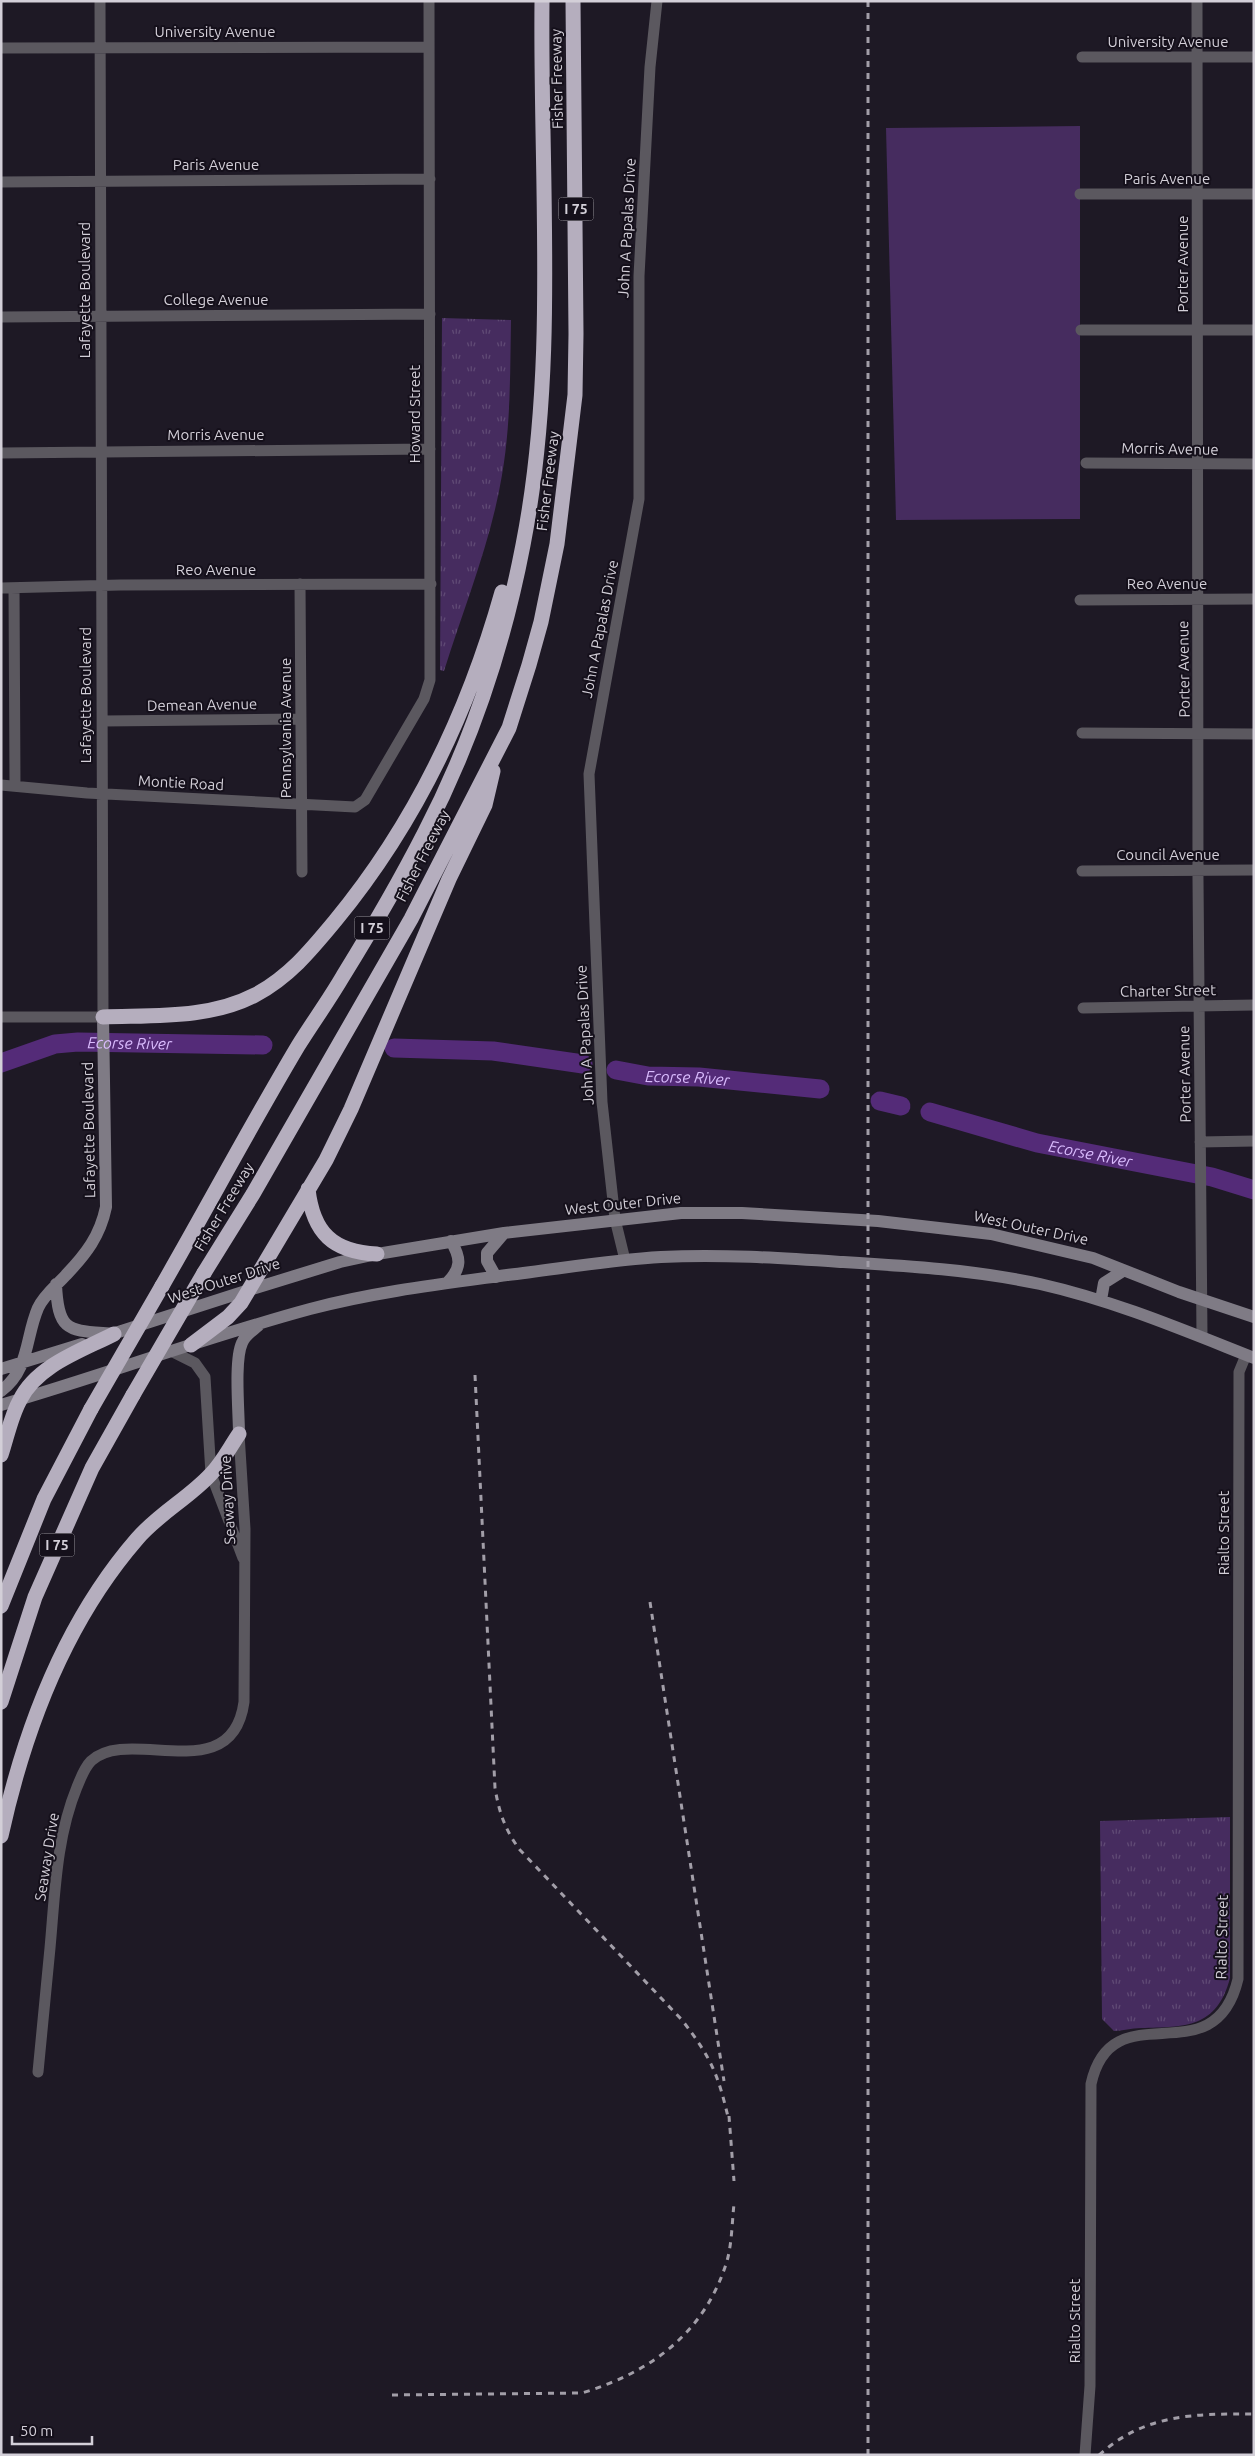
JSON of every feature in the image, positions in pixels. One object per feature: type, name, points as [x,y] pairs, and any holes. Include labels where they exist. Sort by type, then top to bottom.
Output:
[{"type":"highway","name":"Fisher Freeway","points":[[1,1606],[44,1499],[91,1409],[299,1045],[347,970],[426,831],[448,784],[475,716],[508,609],[523,543],[537,447],[543,362],[542,1]]},
{"type":"highway","name":"Fisher Freeway","points":[[1,1702],[35,1597],[92,1468],[204,1273],[253,1194],[411,919],[509,728],[541,622],[557,544],[571,444],[576,334],[573,1]]},
{"type":"highway","points":[[103,1017],[181,1014],[214,1010],[255,995],[275,983],[304,958],[351,902],[380,862],[415,808],[433,774],[480,663],[507,575],[523,543]]},
{"type":"highway","points":[[191,1345],[228,1317],[241,1303],[326,1160],[351,1109],[449,880],[485,805],[497,750]]},
{"type":"highway","points":[[308,1190],[313,1217],[326,1236],[349,1250],[377,1254]]},
{"type":"highway","points":[[1,1455],[20,1399],[40,1376],[53,1366],[114,1334]]},
{"type":"highway","points":[[1,1836],[28,1737],[57,1666],[79,1624],[101,1587],[137,1538],[211,1474],[239,1434]]},
{"type":"main road","name":"Lafayette Boulevard","points":[[1,1390],[19,1373],[39,1306],[56,1284],[87,1252],[103,1224],[106,1207],[103,1017]]},
{"type":"main road","name":"West Outer Drive","points":[[1,1369],[340,1262],[504,1233],[661,1214],[742,1213],[928,1225],[1029,1242],[1093,1258],[1123,1271],[1254,1317]]},
{"type":"main road","points":[[496,1277],[487,1261],[487,1253],[504,1233]]},
{"type":"main road","points":[[447,1283],[454,1276],[460,1263],[458,1253],[451,1241]]},
{"type":"main road","points":[[1,1405],[266,1321],[352,1299],[447,1283],[625,1260],[697,1256],[748,1256],[936,1268],[1014,1279],[1101,1300],[1202,1336],[1250,1356]]},
{"type":"main road","points":[[1101,1300],[1104,1283],[1123,1271]]},
{"type":"main road","points":[[56,1284],[58,1310],[66,1325],[79,1331],[114,1334]]},
{"type":"main road","points":[[239,1434],[238,1363],[240,1347],[250,1332],[266,1321]]},
{"type":"street","name":"Lafayette Boulevard","points":[[100,1],[103,1017]]},
{"type":"street","name":"Howard Street","points":[[358,806],[365,800],[428,690],[430,680],[429,1]]},
{"type":"street","name":"John A Papalas Drive","points":[[625,1260],[615,1219],[602,1102],[589,774],[640,499],[639,276],[650,67],[657,1]]},
{"type":"street","name":"Porter Avenue","points":[[1197,1],[1198,870],[1200,1298],[1202,1336]]},
{"type":"street","name":"University Avenue","points":[[1,48],[429,47]]},
{"type":"street","name":"University Avenue","points":[[1082,57],[1254,57]]},
{"type":"street","name":"Paris Avenue","points":[[1,182],[430,178]]},
{"type":"street","name":"Paris Avenue","points":[[1080,194],[1254,194]]},
{"type":"street","name":"College Avenue","points":[[1,317],[430,314]]},
{"type":"street","points":[[1081,330],[1254,330]]},
{"type":"street","name":"Morris Avenue","points":[[1,453],[430,449]]},
{"type":"street","name":"Morris Avenue","points":[[1086,463],[1254,464]]},
{"type":"street","name":"Pennsylvania Avenue","points":[[300,584],[302,872]]},
{"type":"street","name":"Reo Avenue","points":[[1,588],[431,584]]},
{"type":"street","points":[[14,588],[15,786]]},
{"type":"street","name":"Reo Avenue","points":[[1080,600],[1254,599]]},
{"type":"street","name":"Demean Avenue","points":[[102,721],[301,719]]},
{"type":"street","points":[[1082,733],[1254,734]]},
{"type":"street","name":"Montie Road","points":[[1,785],[351,808],[358,806]]},
{"type":"street","name":"Council Avenue","points":[[1082,870],[1254,870]]},
{"type":"street","name":"Charter Street","points":[[1083,1008],[1254,1005]]},
{"type":"street","points":[[1,1017],[103,1017]]},
{"type":"street","points":[[1200,1142],[1254,1141]]},
{"type":"street","name":"Seaway Drive","points":[[171,1351],[195,1363],[206,1377],[211,1474],[245,1565]]},
{"type":"street","name":"Rialto Street","points":[[1086,2455],[1090,2386],[1091,2084],[1093,2072],[1105,2052],[1126,2038],[1143,2034],[1186,2033],[1210,2023],[1229,2004],[1238,1979],[1239,1372],[1250,1356]]},
{"type":"street","name":"Seaway Drive","points":[[38,2072],[60,1850],[69,1810],[87,1766],[98,1755],[106,1752],[201,1750],[220,1743],[234,1730],[241,1717],[244,1702],[245,1565],[244,1501],[239,1434]]},
{"type":"green space","points":[[1080,126],[1080,519],[896,520],[886,128]]},
{"type":"green space","points":[[442,318],[511,320],[509,417],[502,475],[484,550],[444,671],[440,670]]},
{"type":"green space","points":[[1230,1817],[1230,1978],[1217,2007],[1208,2016],[1185,2025],[1114,2031],[1102,2019],[1100,1821]]},
{"type":"waterway","name":"Ecorse River","points":[[1,1063],[55,1044],[78,1042],[263,1045]]},
{"type":"waterway","name":"Ecorse River","points":[[394,1048],[493,1051],[583,1064]]},
{"type":"waterway","name":"Ecorse River","points":[[616,1070],[648,1076],[699,1077],[820,1089]]},
{"type":"waterway","name":"Ecorse River","points":[[880,1101],[901,1106]]},
{"type":"waterway","name":"Ecorse River","points":[[930,1112],[1037,1143],[1212,1177],[1254,1190]]},
{"type":"railway","points":[[868,1],[868,2455]]},
{"type":"railway","points":[[475,1375],[495,1788],[498,1805],[510,1835],[520,1850],[682,2020],[713,2068],[729,2121]]},
{"type":"railway","points":[[650,1602],[724,2081]]},
{"type":"railway","points":[[729,2116],[734,2181]]},
{"type":"railway","points":[[392,2395],[582,2393],[631,2374],[672,2346],[690,2329],[705,2309],[717,2286],[729,2254],[734,2204]]},
{"type":"railway","points":[[1099,2455],[1117,2441],[1153,2424],[1191,2416],[1254,2414]]}]
